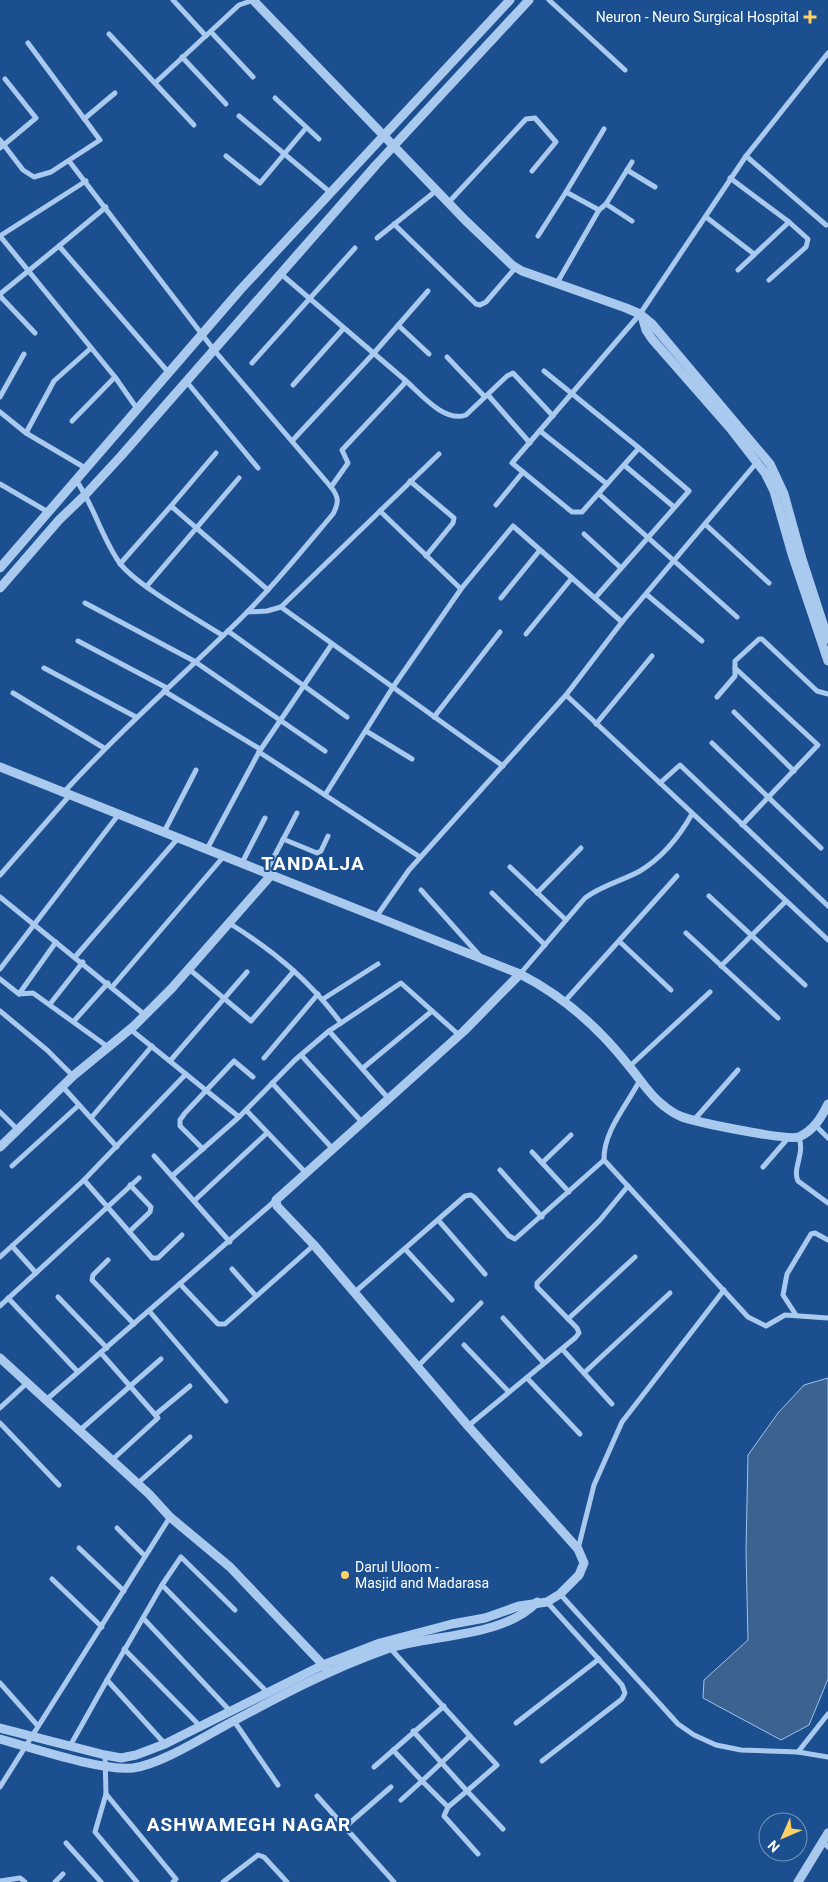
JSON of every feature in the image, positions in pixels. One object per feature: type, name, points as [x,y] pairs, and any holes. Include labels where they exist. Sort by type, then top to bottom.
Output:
[{"type":"street","points":[[173,0],[253,78]]},
{"type":"street","points":[[155,83],[240,5],[254,0],[384,136],[516,267],[641,315],[667,341],[760,459],[774,491],[792,554],[828,660]]},
{"type":"street","points":[[0,568],[204,335],[241,289],[510,0]]},
{"type":"street","points":[[0,588],[58,520],[86,494],[394,146],[528,0]]},
{"type":"street","points":[[549,0],[625,70]]},
{"type":"street","points":[[109,34],[194,125]]},
{"type":"street","points":[[5,79],[36,118],[1,144],[23,170],[34,177],[51,172],[100,140],[28,44]]},
{"type":"street","points":[[639,448],[599,494],[582,512],[577,514],[572,512],[512,463],[641,315],[730,178],[828,53]]},
{"type":"street","points":[[182,57],[226,104]]},
{"type":"street","points":[[84,118],[115,94]]},
{"type":"street","points":[[274,98],[319,139]]},
{"type":"street","points":[[239,116],[331,193]]},
{"type":"street","points":[[449,202],[526,119],[530,117],[535,118],[556,142],[532,171]]},
{"type":"street","points":[[226,156],[260,183],[306,128]]},
{"type":"street","points":[[538,236],[604,129]]},
{"type":"street","points":[[746,156],[826,225]]},
{"type":"street","points":[[0,875],[104,748],[247,612],[333,514],[338,504],[337,494],[214,350],[69,161]]},
{"type":"street","points":[[557,283],[599,210],[606,204],[632,162]]},
{"type":"street","points":[[627,170],[655,187]]},
{"type":"street","points":[[730,178],[789,222],[808,239],[806,247],[769,280]]},
{"type":"street","points":[[86,181],[0,236],[115,377],[138,410]]},
{"type":"street","points":[[377,238],[437,190]]},
{"type":"street","points":[[566,192],[599,210]]},
{"type":"street","points":[[606,204],[632,221]]},
{"type":"street","points":[[35,333],[0,295],[106,207]]},
{"type":"street","points":[[706,217],[754,254]]},
{"type":"street","points":[[738,270],[789,222]]},
{"type":"street","points":[[394,224],[476,304],[486,302],[516,267]]},
{"type":"street","points":[[59,246],[169,374]]},
{"type":"street","points":[[252,363],[308,298],[355,248]]},
{"type":"street","points":[[281,274],[343,329],[452,417],[466,415],[507,376],[513,373],[554,416]]},
{"type":"street","points":[[292,441],[374,353],[428,290]]},
{"type":"street","points":[[398,325],[429,354]]},
{"type":"street","points":[[293,385],[343,329]]},
{"type":"street","points":[[26,433],[54,381],[91,348]]},
{"type":"street","points":[[0,397],[24,354]]},
{"type":"street","points":[[447,357],[487,396],[530,443]]},
{"type":"street","points":[[544,371],[689,491],[595,598]]},
{"type":"street","points":[[72,421],[115,377]]},
{"type":"street","points":[[331,487],[348,463],[342,450],[404,384],[405,380]]},
{"type":"street","points":[[186,381],[258,468]]},
{"type":"street","points":[[0,412],[26,433],[86,468]]},
{"type":"street","points":[[540,431],[607,484]]},
{"type":"street","points":[[120,564],[216,453]]},
{"type":"street","points":[[247,612],[267,611],[281,607],[439,454]]},
{"type":"street","points":[[376,917],[409,870],[566,695],[622,622],[760,459]]},
{"type":"street","points":[[760,459],[770,464],[784,494],[802,559],[828,639]]},
{"type":"street","points":[[624,465],[674,508]]},
{"type":"street","points":[[496,505],[523,472]]},
{"type":"street","points":[[147,586],[239,478]]},
{"type":"street","points":[[76,480],[86,494],[105,540],[120,564],[147,586],[222,636]]},
{"type":"street","points":[[410,481],[454,518],[453,523],[426,556]]},
{"type":"street","points":[[0,484],[48,512]]},
{"type":"street","points":[[599,494],[738,617]]},
{"type":"street","points":[[171,506],[268,590]]},
{"type":"street","points":[[380,511],[461,589]]},
{"type":"street","points":[[705,524],[769,583]]},
{"type":"street","points":[[325,795],[393,687],[461,589],[513,526],[622,622]]},
{"type":"street","points":[[584,534],[621,568]]},
{"type":"street","points":[[500,598],[540,550]]},
{"type":"street","points":[[526,634],[572,578]]},
{"type":"street","points":[[646,594],[702,641]]},
{"type":"street","points":[[85,603],[194,662],[325,752]]},
{"type":"street","points":[[281,607],[503,766]]},
{"type":"street","points":[[228,631],[347,717]]},
{"type":"street","points":[[434,717],[500,632]]},
{"type":"street","points":[[717,698],[735,676],[735,661],[755,641],[762,639],[817,691],[828,694]]},
{"type":"street","points":[[78,641],[166,689],[420,857]]},
{"type":"street","points":[[207,849],[260,750],[332,644]]},
{"type":"street","points":[[596,724],[652,656]]},
{"type":"street","points":[[44,668],[136,717]]},
{"type":"street","points":[[735,668],[818,745],[742,824]]},
{"type":"street","points":[[13,693],[104,748]]},
{"type":"street","points":[[566,695],[785,902],[828,940]]},
{"type":"street","points":[[734,712],[794,771]]},
{"type":"street","points":[[366,731],[412,759]]},
{"type":"street","points":[[712,743],[820,848]]},
{"type":"street","points":[[660,783],[680,765],[828,906]]},
{"type":"street","points":[[0,767],[242,862],[520,974],[544,986],[565,1001],[601,1034],[663,1106],[679,1116],[694,1121],[789,1137],[799,1137],[814,1126],[828,1104]]},
{"type":"street","points":[[164,832],[196,770]]},
{"type":"street","points":[[0,1147],[17,1128],[73,1076],[145,1015],[189,969],[269,873],[297,813]]},
{"type":"street","points":[[0,969],[35,926],[119,814]]},
{"type":"street","points":[[46,1400],[230,1242],[361,1121],[459,1035],[520,974],[585,898],[597,889],[640,871],[664,853],[692,814]]},
{"type":"street","points":[[242,862],[265,818]]},
{"type":"street","points":[[284,839],[317,853],[328,836]]},
{"type":"street","points":[[75,956],[179,837]]},
{"type":"street","points":[[537,892],[582,848]]},
{"type":"street","points":[[74,1021],[110,985],[224,856]]},
{"type":"street","points":[[510,867],[566,920]]},
{"type":"street","points":[[565,1001],[677,876]]},
{"type":"street","points":[[421,890],[484,960]]},
{"type":"street","points":[[492,893],[545,944]]},
{"type":"street","points":[[709,896],[805,985]]},
{"type":"street","points":[[0,897],[75,956],[145,1015]]},
{"type":"street","points":[[721,966],[785,902]]},
{"type":"street","points":[[229,923],[265,945],[323,999],[341,1023]]},
{"type":"street","points":[[686,932],[778,1018]]},
{"type":"street","points":[[619,941],[671,990]]},
{"type":"street","points":[[19,994],[56,942]]},
{"type":"street","points":[[50,1004],[82,962]]},
{"type":"street","points":[[323,999],[378,964]]},
{"type":"street","points":[[189,969],[251,1021],[294,971]]},
{"type":"street","points":[[170,1061],[247,972]]},
{"type":"street","points":[[0,979],[19,994],[33,993],[108,1047]]},
{"type":"street","points":[[172,1176],[239,1117],[301,1055],[329,1031],[401,983],[459,1035]]},
{"type":"street","points":[[630,1066],[710,992]]},
{"type":"street","points":[[264,1058],[318,994]]},
{"type":"street","points":[[0,1011],[47,1050],[73,1076]]},
{"type":"street","points":[[363,1068],[432,1011]]},
{"type":"street","points":[[130,1029],[239,1117]]},
{"type":"street","points":[[329,1031],[388,1098]]},
{"type":"street","points":[[91,1118],[152,1046]]},
{"type":"street","points":[[301,1055],[361,1121]]},
{"type":"street","points":[[203,1149],[180,1126],[180,1120],[205,1089],[234,1061],[253,1077]]},
{"type":"street","points":[[694,1121],[738,1070]]},
{"type":"street","points":[[0,1257],[84,1180],[186,1074]]},
{"type":"street","points":[[640,1080],[608,1137],[604,1150],[604,1160],[748,1317],[766,1326],[785,1315],[828,1318]]},
{"type":"street","points":[[272,1083],[332,1148]]},
{"type":"street","points":[[63,1087],[117,1147]]},
{"type":"street","points":[[12,1166],[79,1105]]},
{"type":"street","points":[[246,1110],[305,1172]]},
{"type":"street","points":[[0,1112],[17,1128]]},
{"type":"street","points":[[814,1126],[828,1138]]},
{"type":"street","points":[[194,1201],[268,1133]]},
{"type":"street","points":[[542,1163],[571,1135]]},
{"type":"street","points":[[763,1167],[789,1137]]},
{"type":"street","points":[[799,1137],[802,1146],[795,1175],[798,1181],[828,1203]]},
{"type":"street","points":[[532,1152],[569,1192]]},
{"type":"street","points":[[154,1156],[230,1242]]},
{"type":"street","points":[[355,1292],[406,1250],[465,1196],[471,1195],[511,1238],[519,1237],[604,1160]]},
{"type":"street","points":[[500,1170],[542,1216]]},
{"type":"street","points":[[0,1306],[139,1178]]},
{"type":"street","points":[[84,1180],[152,1258],[158,1258],[182,1235]]},
{"type":"street","points":[[128,1232],[150,1212],[151,1207],[130,1185]]},
{"type":"street","points":[[468,1426],[544,1363],[563,1350],[579,1333],[568,1319],[537,1288],[537,1283],[600,1220],[628,1186]]},
{"type":"street","points":[[0,1739],[105,1766],[125,1768],[145,1765],[186,1746],[267,1692],[323,1665],[380,1643],[452,1624],[486,1618],[537,1602],[547,1602],[560,1594],[580,1575],[584,1563],[578,1549],[468,1426],[314,1245],[277,1206],[276,1200]]},
{"type":"street","points":[[439,1221],[486,1274]]},
{"type":"street","points":[[796,1315],[783,1295],[787,1274],[811,1234],[815,1233],[828,1240]]},
{"type":"street","points":[[180,1284],[218,1324],[225,1324],[314,1245]]},
{"type":"street","points":[[12,1246],[36,1273]]},
{"type":"street","points":[[406,1250],[452,1300]]},
{"type":"street","points":[[568,1319],[635,1257]]},
{"type":"street","points":[[108,1260],[93,1275],[92,1280],[134,1324]]},
{"type":"street","points":[[232,1269],[256,1296]]},
{"type":"street","points":[[578,1549],[594,1485],[622,1422],[724,1290]]},
{"type":"street","points":[[584,1373],[670,1293]]},
{"type":"street","points":[[58,1296],[107,1348]]},
{"type":"street","points":[[8,1298],[78,1372]]},
{"type":"street","points":[[418,1366],[481,1303]]},
{"type":"street","points":[[150,1312],[226,1401]]},
{"type":"street","points":[[503,1318],[544,1363]]},
{"type":"street","points":[[464,1345],[509,1392]]},
{"type":"street","points":[[563,1350],[612,1404]]},
{"type":"street","points":[[101,1353],[158,1418],[112,1460]]},
{"type":"street","points":[[0,1358],[138,1483],[170,1517],[230,1567],[330,1672]]},
{"type":"street","points":[[79,1431],[129,1385],[161,1359]]},
{"type":"street","points":[[527,1378],[580,1434]]},
{"type":"street","points":[[0,1408],[27,1383]]},
{"type":"street","points":[[155,1415],[190,1386]]},
{"type":"street","points":[[0,1423],[59,1485]]},
{"type":"street","points":[[138,1483],[190,1437]]},
{"type":"street","points":[[0,1787],[170,1517]]},
{"type":"street","points":[[117,1528],[145,1556]]},
{"type":"street","points":[[79,1548],[124,1591]]},
{"type":"street","points":[[70,1746],[124,1649],[182,1557],[234,1610]]},
{"type":"street","points":[[52,1579],[102,1627]]},
{"type":"street","points":[[162,1586],[267,1692]]},
{"type":"street","points":[[560,1594],[678,1724],[694,1735],[716,1745],[741,1750],[798,1752],[828,1757]]},
{"type":"street","points":[[0,1728],[105,1755],[121,1758],[136,1755],[165,1744],[200,1726],[232,1716],[306,1682],[390,1648],[484,1629],[525,1612],[537,1602]]},
{"type":"street","points":[[542,1762],[622,1698],[625,1693],[622,1685],[547,1602]]},
{"type":"street","points":[[143,1618],[232,1716],[278,1785]]},
{"type":"street","points":[[390,1648],[497,1766],[448,1807],[444,1816],[478,1854]]},
{"type":"street","points":[[124,1649],[200,1726]]},
{"type":"street","points":[[516,1723],[599,1659]]},
{"type":"street","points":[[107,1680],[165,1744]]},
{"type":"street","points":[[0,1683],[38,1726]]},
{"type":"street","points":[[374,1767],[444,1706]]},
{"type":"street","points":[[798,1752],[828,1714]]},
{"type":"street","points":[[413,1732],[503,1829]]},
{"type":"street","points":[[401,1800],[470,1736]]},
{"type":"street","points":[[393,1750],[448,1807]]},
{"type":"street","points":[[105,1755],[106,1794],[96,1832],[136,1882]]},
{"type":"street","points":[[345,1827],[391,1787]]},
{"type":"street","points":[[106,1794],[176,1881]]},
{"type":"street","points":[[316,1796],[394,1882]]},
{"type":"street","points":[[798,1882],[825,1844],[828,1833]]},
{"type":"street","points":[[66,1842],[101,1882]]},
{"type":"street","points":[[223,1882],[258,1856],[264,1857],[287,1882]]},
{"type":"street","points":[[55,1882],[63,1874]]},
{"type":"street","points":[[0,1881],[20,1878],[25,1882]]},
{"type":"water","points":[[828,1378],[828,1679],[809,1725],[781,1740],[703,1698],[704,1680],[748,1640],[746,1551],[748,1455],[778,1413],[804,1385]]},
{"type":"place","name":"Neuron - Neuro Surgical Hospital","points":[[810,17]]},
{"type":"place","name":"Darul Uloom - Masjid and Madarasa","points":[[345,1575]]},
{"type":"district","name":"TANDALJA","points":[[313,863]]},
{"type":"district","name":"ASHWAMEGH NAGAR","points":[[249,1824]]}]
